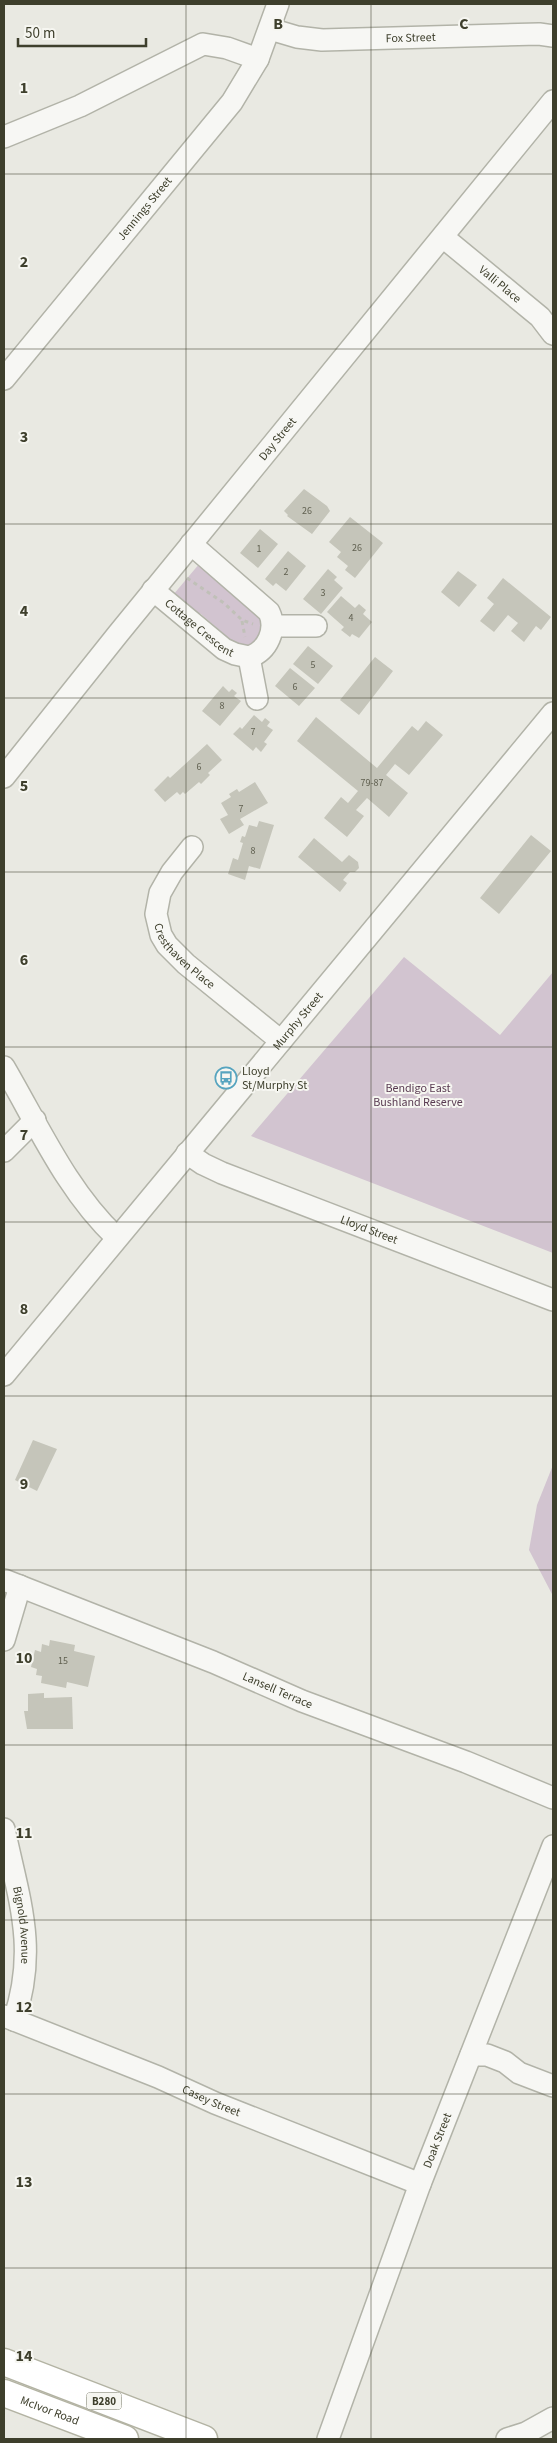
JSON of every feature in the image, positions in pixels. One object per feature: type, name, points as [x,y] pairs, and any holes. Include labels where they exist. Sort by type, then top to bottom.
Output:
[{"type":"main road","name":"B280","points":[[4,2362],[204,2439]]},
{"type":"main road","name":"McIvor Road","points":[[4,2393],[124,2439]]},
{"type":"street","name":"Jennings Street","points":[[4,379],[232,102],[258,59],[278,4]]},
{"type":"street","name":"Fox Street","points":[[270,29],[297,38],[322,40],[539,34],[553,36]]},
{"type":"street","points":[[4,137],[66,113],[203,44],[227,48],[258,59]]},
{"type":"street","name":"Day Street","points":[[4,777],[153,590],[443,238],[553,101]]},
{"type":"street","name":"Valli Place","points":[[443,238],[540,317],[553,334]]},
{"type":"street","points":[[191,544],[266,608],[271,616],[273,626],[316,626]]},
{"type":"street","name":"Cottage Crescent","points":[[153,590],[224,649],[235,654],[249,657],[258,652],[267,642],[273,626]]},
{"type":"street","name":"Cottage Crescent","points":[[249,657],[257,699]]},
{"type":"street","name":"Murphy Street","points":[[4,1375],[116,1237],[553,714]]},
{"type":"street","name":"Cresthaven Place","points":[[192,847],[172,872],[160,893],[156,914],[161,935],[167,945],[186,964],[281,1041]]},
{"type":"street","points":[[4,1067],[77,1193],[102,1224],[116,1237]]},
{"type":"street","points":[[4,1151],[35,1120]]},
{"type":"street","name":"Lloyd Street","points":[[187,1153],[203,1164],[222,1173],[553,1300]]},
{"type":"street","points":[[4,1640],[12,1583]]},
{"type":"street","name":"Lansell Terrace","points":[[12,1583],[212,1662],[302,1701],[466,1762],[553,1798]]},
{"type":"street","name":"Bignold Avenue","points":[[4,1829],[24,1920],[27,1951],[24,1981],[9,2018]]},
{"type":"street","name":"Doak Street","points":[[330,2439],[420,2184],[553,1846]]},
{"type":"street","name":"Casey Street","points":[[9,2018],[420,2184]]},
{"type":"street","points":[[471,2055],[484,2068],[500,2074],[519,2073],[553,2086]]},
{"type":"street","points":[[507,2439],[526,2433],[553,2418]]},
{"type":"path","points":[[172,568],[224,603],[242,620],[273,626]]},
{"type":"green space","points":[[200,563],[211,568],[216,581],[247,606],[255,605],[265,632],[248,648],[224,642],[224,634],[201,614],[183,608],[173,595]]},
{"type":"green space","name":"Bendigo East Bushland Reserve","points":[[404,957],[500,1035],[553,972],[553,1253],[251,1136]]},
{"type":"green space","points":[[553,1465],[553,1596],[529,1550],[537,1505]]},
{"type":"building","points":[[304,489],[327,506],[330,511],[312,534],[287,516],[284,511]]},
{"type":"building","points":[[350,517],[383,543],[355,578],[345,570],[348,566],[337,557],[341,552],[329,542]]},
{"type":"building","points":[[260,529],[278,544],[258,568],[240,553]]},
{"type":"building","points":[[288,551],[306,566],[286,591],[276,583],[273,586],[265,579]]},
{"type":"building","points":[[328,569],[337,577],[334,580],[343,588],[321,614],[303,599]]},
{"type":"building","points":[[458,571],[477,585],[459,607],[441,592]]},
{"type":"building","points":[[503,578],[551,617],[541,630],[536,626],[524,642],[511,631],[518,623],[508,615],[494,632],[480,621],[494,604],[487,598]]},
{"type":"building","points":[[341,596],[355,608],[359,604],[366,610],[363,614],[372,622],[359,638],[352,634],[350,637],[341,630],[344,627],[327,612]]},
{"type":"building","points":[[308,646],[333,666],[318,684],[293,664]]},
{"type":"building","points":[[375,657],[393,671],[359,715],[340,700]]},
{"type":"building","points":[[290,668],[315,688],[299,706],[275,686]]},
{"type":"building","points":[[223,686],[229,692],[232,689],[237,693],[234,696],[241,701],[220,726],[202,711]]},
{"type":"building","points":[[254,715],[262,722],[265,718],[270,722],[267,726],[273,730],[264,742],[267,744],[261,752],[256,747],[253,751],[233,734],[240,727],[242,729]]},
{"type":"building","points":[[316,717],[377,768],[412,726],[418,731],[426,721],[443,735],[409,775],[395,764],[386,775],[408,793],[389,817],[367,798],[356,810],[364,816],[347,837],[324,818],[341,797],[348,803],[358,791],[297,741]]},
{"type":"building","points":[[207,744],[222,760],[208,773],[210,775],[201,784],[199,782],[185,794],[183,792],[180,795],[177,792],[165,802],[154,790]]},
{"type":"building","points":[[255,782],[268,803],[240,819],[244,825],[229,834],[220,819],[228,815],[221,803],[231,797],[229,794],[237,789],[239,792]]},
{"type":"building","points":[[259,821],[274,825],[260,869],[249,866],[245,880],[228,874],[233,858],[238,860],[243,843],[240,842],[242,836],[245,837],[249,825],[257,827]]},
{"type":"building","points":[[531,835],[551,851],[499,914],[480,898]]},
{"type":"building","points":[[314,838],[342,862],[349,855],[358,862],[359,868],[355,872],[350,872],[343,880],[347,883],[340,892],[298,857]]},
{"type":"building","points":[[33,1440],[57,1449],[37,1491],[15,1480]]},
{"type":"building","points":[[50,1640],[75,1645],[74,1651],[95,1656],[88,1687],[67,1682],[66,1688],[41,1683],[42,1676],[36,1675],[37,1669],[31,1667],[35,1650],[41,1652],[42,1644],[49,1646]]},
{"type":"building","points":[[44,1693],[44,1698],[72,1697],[73,1729],[27,1729],[24,1711],[28,1711],[28,1694]]},
{"type":"place","name":"Lloyd St/Murphy St","points":[[226,1078]]}]
